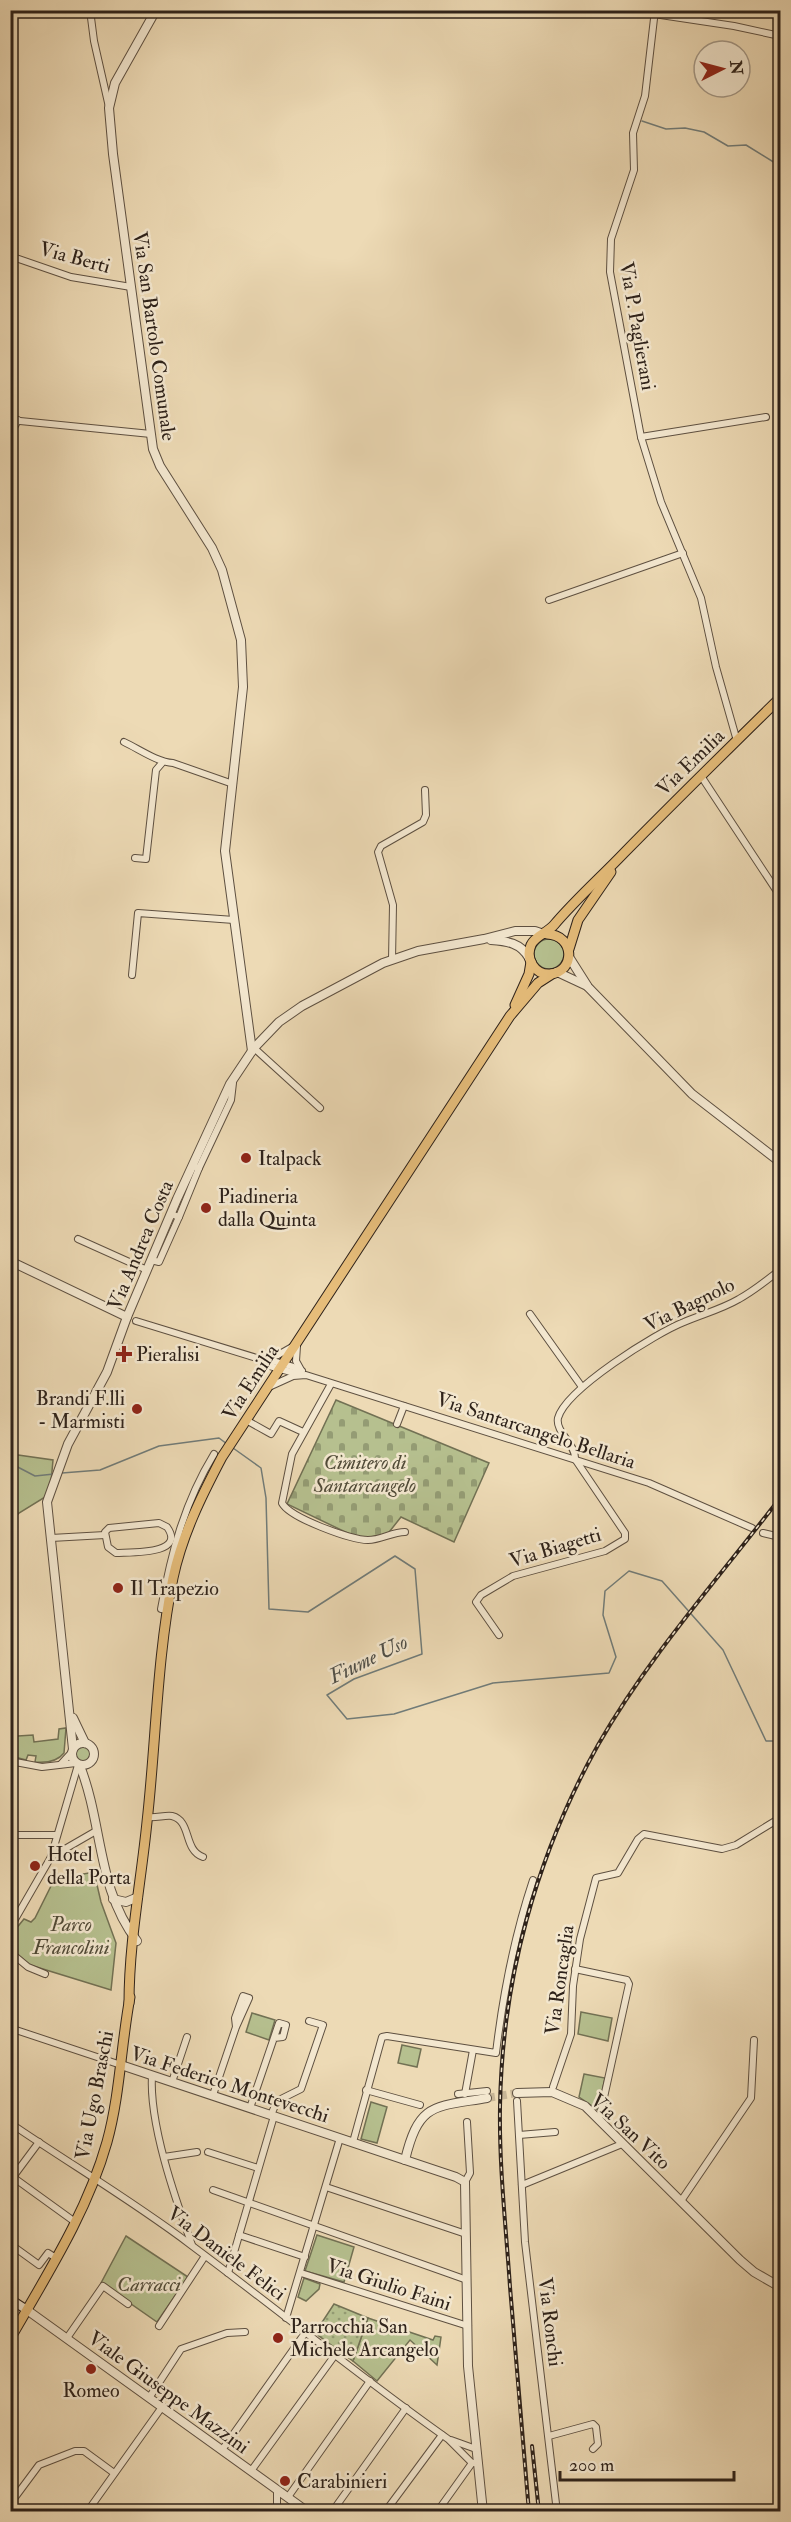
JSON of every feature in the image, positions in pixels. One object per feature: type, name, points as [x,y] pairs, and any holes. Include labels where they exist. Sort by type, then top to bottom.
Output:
[{"type":"main road","name":"Via Emilia","points":[[510,1016],[529,974],[530,946],[538,937],[545,934],[565,911],[780,698]]},
{"type":"main road","name":"Via Emilia","points":[[138,1897],[169,1610],[181,1550],[191,1520],[215,1471],[244,1423],[510,1016],[538,983],[563,969],[578,920],[625,852]]},
{"type":"main road","points":[[545,934],[559,936],[567,945],[569,954]]},
{"type":"main road","points":[[530,960],[540,972],[554,973]]},
{"type":"main road","name":"Via Ugo Braschi","points":[[129,2003],[129,1976],[138,1897]]},
{"type":"main road","name":"Via Ugo Braschi","points":[[10,2339],[75,2222],[95,2177],[107,2141],[121,2065],[129,2003],[133,1936]]},
{"type":"main road","name":"Viale Giuseppe Mazzini","points":[[10,2299],[27,2310]]},
{"type":"street","points":[[90,10],[94,41],[110,108]]},
{"type":"street","name":"Via San Bartolo Comunale","points":[[156,10],[115,83],[110,108],[113,154],[151,434],[160,466],[217,559],[233,606],[241,640],[243,687],[225,851],[253,1050]]},
{"type":"street","points":[[655,12],[780,36]]},
{"type":"street","name":"Via P. Paglierani","points":[[655,12],[645,96],[633,133],[634,170],[610,248],[610,272],[641,437],[661,502],[701,598],[710,645],[737,741]]},
{"type":"street","name":"Via Berti","points":[[10,256],[71,277],[131,287]]},
{"type":"street","points":[[641,437],[766,417]]},
{"type":"street","points":[[10,435],[14,420],[151,434]]},
{"type":"street","points":[[549,600],[683,553]]},
{"type":"street","points":[[124,742],[156,757],[162,763],[173,763],[232,784]]},
{"type":"street","points":[[135,858],[146,859],[156,770],[162,763]]},
{"type":"street","points":[[701,776],[780,896]]},
{"type":"street","points":[[392,960],[393,904],[378,852],[381,846],[423,822],[426,815],[425,790]]},
{"type":"street","points":[[132,975],[138,913],[234,920]]},
{"type":"street","name":"Via Andrea Costa","points":[[73,1751],[48,1518],[48,1498],[68,1444],[107,1372],[151,1260],[175,1215],[233,1079],[253,1050],[279,1022],[346,981],[418,951],[515,931],[545,934]]},
{"type":"street","name":"Via Andrea Costa","points":[[484,939],[517,944],[526,951],[530,960]]},
{"type":"street","points":[[569,954],[588,987],[692,1094],[780,1162]]},
{"type":"street","points":[[554,973],[588,987]]},
{"type":"street","points":[[253,1050],[320,1108]]},
{"type":"street","points":[[78,1239],[147,1270]]},
{"type":"street","points":[[10,1261],[127,1317]]},
{"type":"street","name":"Via Bagnolo","points":[[575,1459],[574,1447],[558,1422],[561,1412],[582,1387],[672,1327],[739,1299],[780,1270]]},
{"type":"street","points":[[530,1314],[582,1387]]},
{"type":"street","name":"Via Santarcangelo Bellaria","points":[[136,1321],[281,1367],[292,1365],[303,1374],[329,1387],[404,1406],[649,1483],[752,1528]]},
{"type":"street","points":[[266,1390],[269,1376],[263,1361],[278,1355],[297,1342]]},
{"type":"street","points":[[266,1390],[286,1378],[303,1374],[296,1361],[297,1342]]},
{"type":"street","points":[[329,1387],[292,1454],[282,1503],[290,1513],[358,1539],[370,1540],[405,1532]]},
{"type":"street","points":[[397,1424],[404,1406]]},
{"type":"street","points":[[244,1423],[271,1434],[279,1421],[303,1432]]},
{"type":"street","points":[[169,1610],[161,1609],[174,1544],[190,1500],[214,1454]]},
{"type":"street","name":"Via Biagetti","points":[[499,1635],[479,1608],[476,1600],[513,1576],[539,1567],[605,1551],[624,1541],[625,1533],[575,1459]]},
{"type":"street","points":[[157,1523],[167,1527],[170,1538],[161,1550],[116,1553],[108,1547],[105,1535],[110,1527],[157,1523]]},
{"type":"street","points":[[763,1533],[780,1537]]},
{"type":"street","points":[[51,1538],[105,1535]]},
{"type":"street","name":"Via Andrea Costa","points":[[70,1713],[85,1743]]},
{"type":"street","points":[[61,1764],[78,1744],[85,1743],[92,1747],[95,1754],[90,1764],[89,1791],[96,1831],[113,1899],[133,1936]]},
{"type":"street","points":[[73,1751],[89,1791]]},
{"type":"street","points":[[10,1761],[42,1767],[61,1764],[90,1764]]},
{"type":"street","points":[[10,1928],[52,1854],[78,1764]]},
{"type":"street","points":[[148,1817],[173,1816],[179,1820],[184,1826],[191,1849],[203,1857]]},
{"type":"street","name":"Via Roncaglia","points":[[553,2087],[571,2034],[575,1969],[595,1881],[599,1877],[618,1873],[641,1835],[656,1834],[722,1849],[736,1845],[780,1818]]},
{"type":"street","points":[[52,1854],[96,1831]]},
{"type":"street","points":[[10,1835],[40,1837],[57,1835]]},
{"type":"street","points":[[40,1837],[48,1843],[52,1854]]},
{"type":"street","points":[[353,2142],[380,2039],[384,2036],[496,2053],[502,1999],[519,1922],[533,1880]]},
{"type":"street","points":[[113,1899],[126,1902],[138,1897]]},
{"type":"street","points":[[10,1952],[28,1967],[45,1974]]},
{"type":"street","points":[[575,1969],[627,1980],[629,1984],[599,2120]]},
{"type":"street","points":[[228,2273],[277,2102],[300,2089],[323,2025],[309,2021]]},
{"type":"street","points":[[213,2096],[236,2027]]},
{"type":"street","name":"Via Federico Montevecchi","points":[[10,2028],[353,2142],[465,2182]]},
{"type":"street","points":[[172,2082],[187,2037]]},
{"type":"street","points":[[250,2108],[274,2038]]},
{"type":"street","name":"Via San Vito","points":[[681,2201],[752,2098],[754,2040]]},
{"type":"street","points":[[473,2050],[462,2094],[487,2095]]},
{"type":"street","points":[[152,2075],[156,2115],[164,2157],[174,2196],[192,2245]]},
{"type":"street","points":[[366,2090],[420,2105]]},
{"type":"street","name":"Via San Vito","points":[[517,2097],[537,2091],[556,2093],[585,2106],[740,2260],[754,2272],[780,2287]]},
{"type":"street","points":[[401,2159],[420,2119],[434,2109],[487,2095]]},
{"type":"street","name":"Via Ronchi","points":[[517,2097],[528,2274],[558,2511]]},
{"type":"street","points":[[467,2122],[470,2173],[465,2182],[468,2366],[472,2450],[483,2511]]},
{"type":"street","name":"Via Daniele Felici","points":[[10,2123],[95,2177],[192,2245],[445,2437],[475,2463]]},
{"type":"street","points":[[519,2135],[555,2132]]},
{"type":"street","points":[[286,2318],[340,2138]]},
{"type":"street","points":[[39,2142],[11,2178],[75,2222]]},
{"type":"street","points":[[522,2185],[622,2144]]},
{"type":"street","points":[[164,2157],[197,2152]]},
{"type":"street","points":[[208,2152],[258,2168]]},
{"type":"street","points":[[326,2187],[466,2234]]},
{"type":"street","points":[[213,2190],[467,2280]]},
{"type":"street","points":[[239,2235],[305,2257]]},
{"type":"street","points":[[10,2244],[39,2265],[48,2253],[57,2258]]},
{"type":"street","points":[[159,2326],[205,2256]]},
{"type":"street","name":"Via Giulio Faini","points":[[301,2273],[468,2326]]},
{"type":"street","points":[[67,2338],[103,2286],[128,2304]]},
{"type":"street","name":"Viale Giuseppe Mazzini","points":[[27,2310],[308,2511]]},
{"type":"street","points":[[149,2398],[181,2349],[227,2333],[245,2332]]},
{"type":"street","points":[[222,2450],[305,2333]]},
{"type":"street","points":[[251,2471],[335,2355]]},
{"type":"street","points":[[288,2497],[370,2380]]},
{"type":"street","points":[[87,2511],[162,2407]]},
{"type":"street","points":[[332,2511],[406,2408]]},
{"type":"street","points":[[549,2436],[593,2424],[596,2427],[598,2444],[593,2448]]},
{"type":"street","points":[[385,2511],[445,2437]]},
{"type":"street","name":"Via Daniele Felici","points":[[445,2437],[472,2450]]},
{"type":"street","points":[[10,2504],[39,2464],[75,2451],[84,2451],[114,2473]]},
{"type":"street","points":[[437,2511],[475,2463]]},
{"type":"street","points":[[277,2511],[278,2490]]},
{"type":"green space","points":[[549,939],[560,943],[564,954],[560,965],[549,969],[538,965],[534,954],[538,943]]},
{"type":"green space","name":"Cimitero di Santarcangelo","points":[[336,1400],[489,1463],[454,1542],[401,1517],[386,1536],[360,1539],[287,1504]]},
{"type":"green space","points":[[11,1454],[53,1460],[50,1494],[19,1513],[11,1522]]},
{"type":"green space","points":[[10,1714],[12,1732],[18,1736],[33,1735],[34,1742],[58,1739],[59,1729],[66,1728],[64,1753],[55,1760],[43,1762],[35,1762],[36,1756],[28,1755],[26,1760],[11,1756]]},
{"type":"green space","points":[[83,1747],[89,1749],[91,1755],[89,1761],[83,1763],[77,1761],[75,1755],[77,1749]]},
{"type":"green space","name":"Parco Francolini","points":[[94,1872],[101,1902],[116,1943],[111,1990],[30,1965],[11,1949],[10,1936],[24,1919],[31,1922],[35,1918],[57,1874],[78,1875]]},
{"type":"green space","points":[[581,2012],[612,2018],[608,2041],[578,2034]]},
{"type":"green space","points":[[252,2013],[275,2020],[269,2040],[246,2032]]},
{"type":"green space","points":[[402,2045],[421,2049],[417,2067],[398,2063]]},
{"type":"green space","points":[[584,2074],[605,2078],[598,2110],[579,2097]]},
{"type":"green space","points":[[371,2102],[387,2107],[377,2143],[361,2139]]},
{"type":"green space","points":[[317,2235],[354,2247],[344,2282],[305,2271]]},
{"type":"green space","name":"Carracci","points":[[126,2236],[188,2277],[157,2322],[101,2283]]},
{"type":"green space","points":[[304,2278],[320,2284],[319,2289],[306,2301],[298,2297]]},
{"type":"green space","points":[[334,2304],[368,2318],[353,2361],[315,2333]]},
{"type":"green space","points":[[368,2318],[433,2340],[435,2336],[441,2337],[437,2365],[410,2340],[377,2381],[353,2361]]},
{"type":"waterway","points":[[642,121],[666,129],[685,128],[704,132],[728,146],[746,145],[780,166]]},
{"type":"waterway","name":"Fiume Uso","points":[[62,1473],[100,1470],[159,1446],[219,1438],[227,1444]]},
{"type":"waterway","name":"Fiume Uso","points":[[233,1448],[261,1468],[266,1498],[269,1609],[308,1612],[395,1556],[415,1569],[422,1654],[354,1679],[327,1695],[347,1719],[394,1714],[493,1683],[609,1673],[616,1657],[603,1615],[605,1591],[629,1571],[662,1581],[723,1650],[766,1741],[780,1741]]},
{"type":"waterway","name":"Fiume Uso","points":[[10,1463],[35,1476],[54,1474]]},
{"type":"tunnel","points":[[487,2098],[517,2093]]},
{"type":"railway","points":[[529,2512],[505,2220],[500,2130],[502,2060],[507,2012],[526,1920],[557,1831],[598,1745],[639,1680],[780,1498]]},
{"type":"railway","points":[[532,2446],[539,2512]]},
{"type":"place","name":"Italpack","points":[[246,1158]]},
{"type":"place","name":"Piadineria dalla Quinta","points":[[206,1208]]},
{"type":"place","name":"Pieralisi","points":[[124,1354]]},
{"type":"place","name":"Brandi F.lli - Marmisti","points":[[137,1409]]},
{"type":"place","name":"Il Trapezio","points":[[118,1588]]},
{"type":"place","name":"Hotel della Porta","points":[[35,1866]]},
{"type":"place","name":"Parrocchia San Michele Arcangelo","points":[[278,2338]]},
{"type":"place","name":"Romeo","points":[[91,2369]]},
{"type":"place","name":"Carabinieri","points":[[285,2481]]}]
